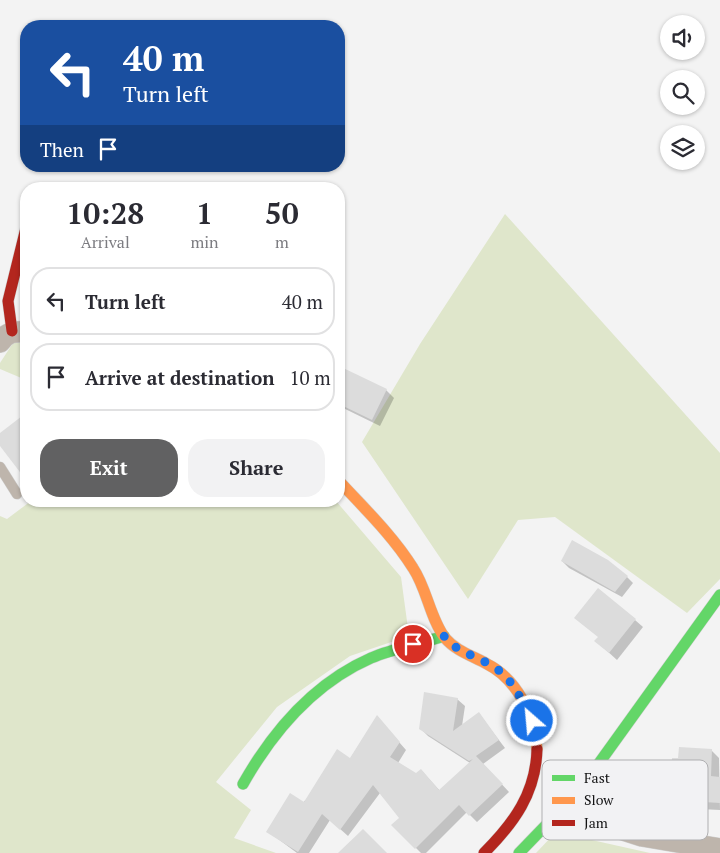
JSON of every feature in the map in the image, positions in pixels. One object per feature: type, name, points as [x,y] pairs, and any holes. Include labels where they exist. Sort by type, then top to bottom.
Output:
[{"type":"street","points":[[13,335],[8,301],[20,252]]},
{"type":"street","points":[[345,487],[384,529],[414,569],[444,636],[451,646],[490,664],[512,682],[532,721],[538,757],[529,799],[506,833],[484,853]]},
{"type":"street","points":[[599,760],[720,595]]},
{"type":"street","points":[[243,784],[258,755],[290,716],[348,669],[371,657],[444,636]]},
{"type":"street","points":[[519,853],[542,829]]},
{"type":"street","points":[[666,840],[720,849]]},
{"type":"lane","points":[[0,467],[17,494]]},
{"type":"green space","points":[[505,214],[720,453],[720,579],[687,613],[555,517],[518,520],[468,599],[362,442],[420,344]]},
{"type":"green space","points":[[15,340],[20,342],[20,377],[0,369],[0,363]]},
{"type":"green space","points":[[23,507],[341,507],[401,577],[409,636],[350,656],[277,707],[216,782],[251,810],[234,838],[276,853],[0,853],[0,516],[7,519]]},
{"type":"green space","points":[[548,840],[592,840],[650,853],[536,853]]},
{"type":"building","points":[[345,369],[387,389],[372,420],[345,407]]},
{"type":"building","points":[[20,418],[20,472],[0,446],[0,433]]},
{"type":"building","points":[[572,540],[608,560],[628,576],[615,592],[561,561]]},
{"type":"building","points":[[598,588],[636,619],[609,653],[594,641],[598,637],[574,618]]},
{"type":"building","points":[[424,692],[458,698],[453,731],[479,712],[499,740],[476,756],[503,784],[469,816],[459,805],[415,849],[391,825],[399,818],[373,785],[340,830],[322,814],[298,852],[266,832],[290,793],[304,802],[337,749],[350,758],[377,715],[400,742],[390,757],[416,773],[421,769],[439,790],[473,759],[469,761],[419,729]]},
{"type":"building","points":[[679,747],[712,749],[711,776],[720,777],[720,803],[708,802],[708,760],[672,760],[672,758],[678,758]]},
{"type":"building","points":[[363,829],[387,853],[338,853]]},
{"type":"traffic: fast","points":[[601,760],[720,595]]},
{"type":"traffic: fast","points":[[243,784],[282,727],[297,710],[331,681],[350,668],[371,658],[444,636]]},
{"type":"traffic: fast","points":[[519,853],[542,829]]},
{"type":"traffic: slow","points":[[345,487],[405,556],[418,576],[436,622],[449,643],[498,671],[515,689],[533,724],[537,749]]},
{"type":"traffic: jam","points":[[12,331],[8,301],[20,252]]},
{"type":"traffic: jam","points":[[484,853],[514,819],[528,793],[533,780],[537,749]]},
{"type":"route","points":[[413,644],[444,636],[451,646],[490,664],[512,682],[532,721]]}]
